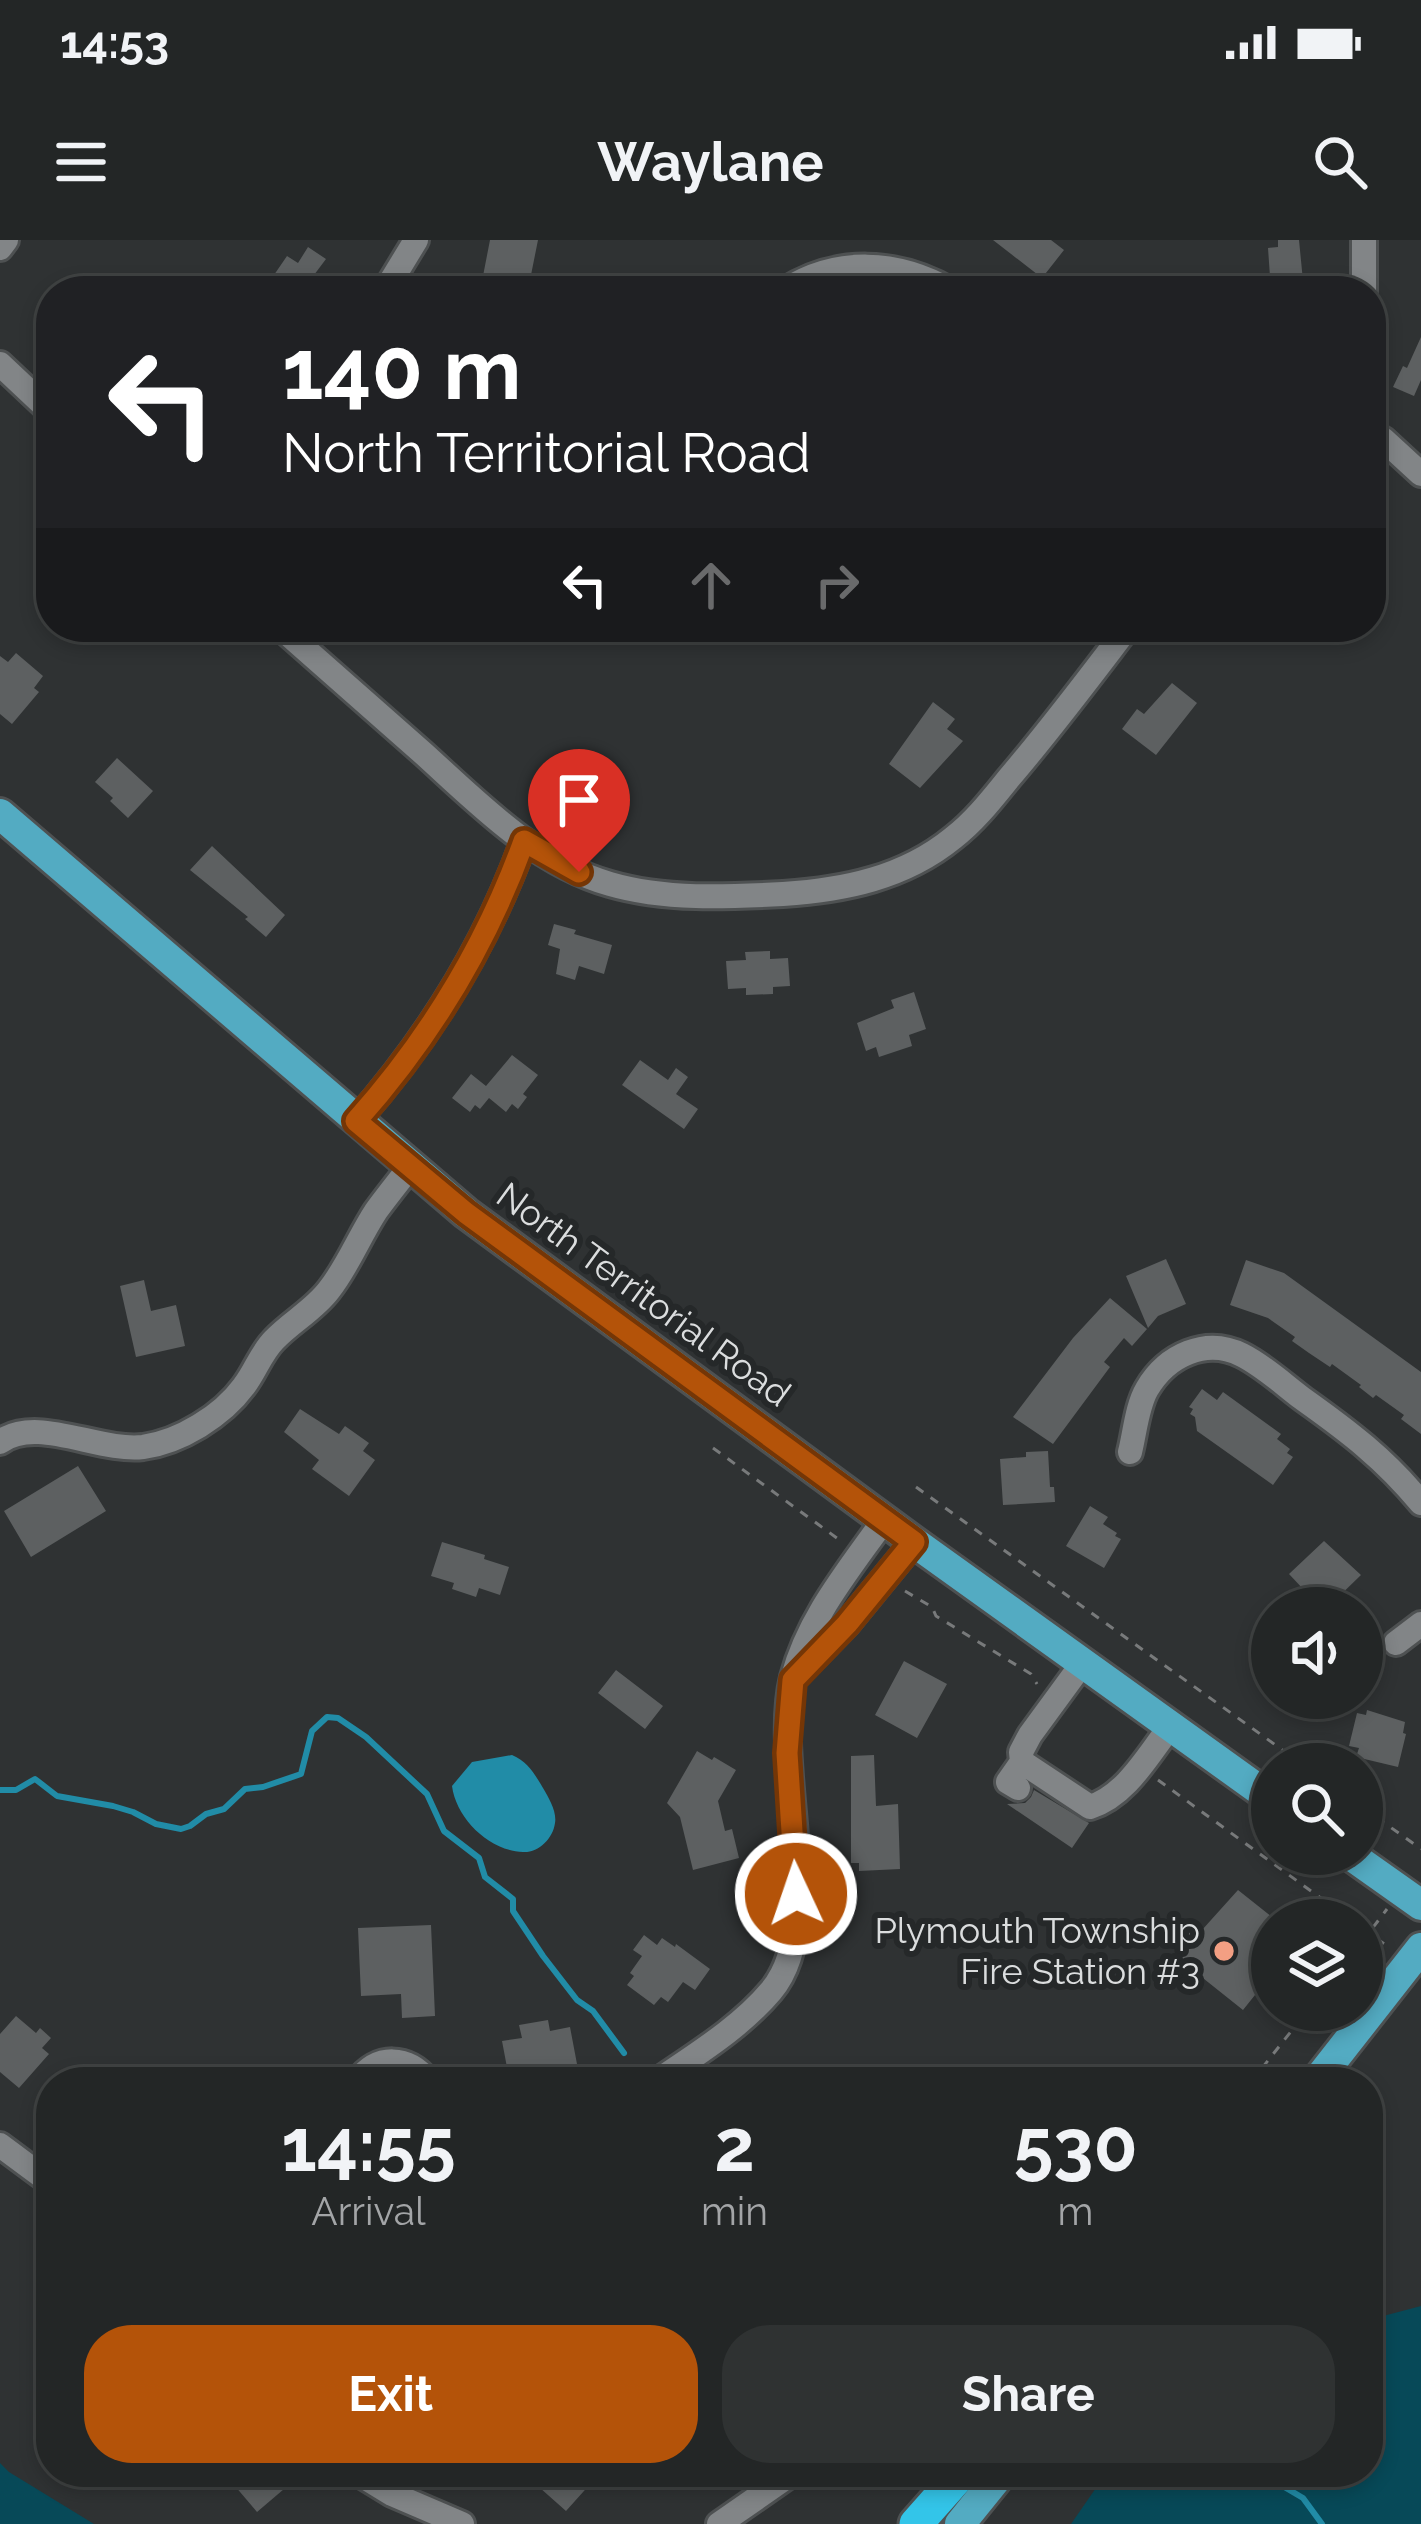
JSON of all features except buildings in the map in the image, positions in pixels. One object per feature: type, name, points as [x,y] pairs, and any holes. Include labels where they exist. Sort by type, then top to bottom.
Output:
[{"type":"highway","points":[[916,2524],[949,2487]]},
{"type":"main road","name":"North Territorial Road","points":[[0,814],[466,1213],[1251,1784]]},
{"type":"main road","points":[[1379,1875],[1421,1905]]},
{"type":"main road","points":[[1328,2067],[1421,1948]]},
{"type":"main road","points":[[959,2524],[990,2487]]},
{"type":"street","points":[[0,248],[6,240]]},
{"type":"street","points":[[394,276],[416,240]]},
{"type":"street","points":[[1364,240],[1364,276]]},
{"type":"street","points":[[811,276],[852,266],[920,276]]},
{"type":"street","points":[[0,364],[36,398]]},
{"type":"street","points":[[1386,443],[1421,474]]},
{"type":"street","points":[[297,642],[524,841],[567,866],[606,883],[665,894],[743,896],[825,892],[880,878],[939,849],[977,816],[1116,642]]},
{"type":"street","points":[[356,1121],[410,1056],[454,992],[495,914],[524,841]]},
{"type":"street","points":[[0,1442],[10,1434],[33,1430],[117,1448],[143,1447],[195,1429],[243,1388],[273,1341],[324,1296],[410,1167]]},
{"type":"street","points":[[1130,1452],[1146,1390],[1159,1373],[1172,1360],[1198,1348],[1226,1349],[1248,1358],[1364,1443],[1421,1503]]},
{"type":"street","points":[[677,2067],[745,2017],[774,1988],[793,1945],[795,1858],[787,1753],[793,1680],[815,1619],[884,1520]]},
{"type":"street","points":[[793,1680],[847,1624],[914,1542]]},
{"type":"street","points":[[1396,1642],[1421,1624]]},
{"type":"street","points":[[1018,1788],[1008,1782],[1022,1762],[1021,1752],[1082,1664]]},
{"type":"street","points":[[1022,1762],[1090,1807],[1107,1802],[1170,1726]]},
{"type":"street","points":[[372,2067],[389,2060],[414,2067]]},
{"type":"street","points":[[0,2144],[36,2172]]},
{"type":"street","points":[[381,2487],[462,2524]]},
{"type":"street","points":[[719,2524],[775,2487]]},
{"type":"path","points":[[916,1487],[1273,1743]]},
{"type":"path","points":[[1139,1766],[1322,1899]]},
{"type":"path","points":[[1383,1822],[1421,1850]]},
{"type":"path","points":[[1263,2067],[1291,2031]]},
{"type":"shaded area","points":[[512,1755],[533,1773],[555,1814],[548,1839],[529,1852],[498,1846],[476,1831],[460,1810],[452,1786],[472,1762]]},
{"type":"shaded area","points":[[1421,2306],[1421,2524],[1071,2524],[1097,2487],[1383,2487],[1383,2316]]},
{"type":"shaded area","points":[[0,2463],[9,2472],[94,2524],[0,2524]]},
{"type":"waterway","points":[[0,1790],[16,1790],[35,1779],[57,1796],[113,1806],[181,1829],[224,1809],[245,1789],[301,1774],[312,1731],[327,1717],[338,1718],[366,1737],[427,1794],[444,1831],[479,1858],[485,1877],[513,1899],[513,1911],[543,1956],[624,2053]]},
{"type":"waterway","points":[[1284,2487],[1303,2498],[1322,2524]]},
{"type":"place","name":"Plymouth Township Fire Station #3","points":[[1224,1951]]},
{"type":"route","points":[[579,872],[524,841],[495,914],[454,992],[410,1056],[356,1121],[466,1213],[914,1542],[847,1624],[793,1680],[787,1753],[796,1894]]}]
